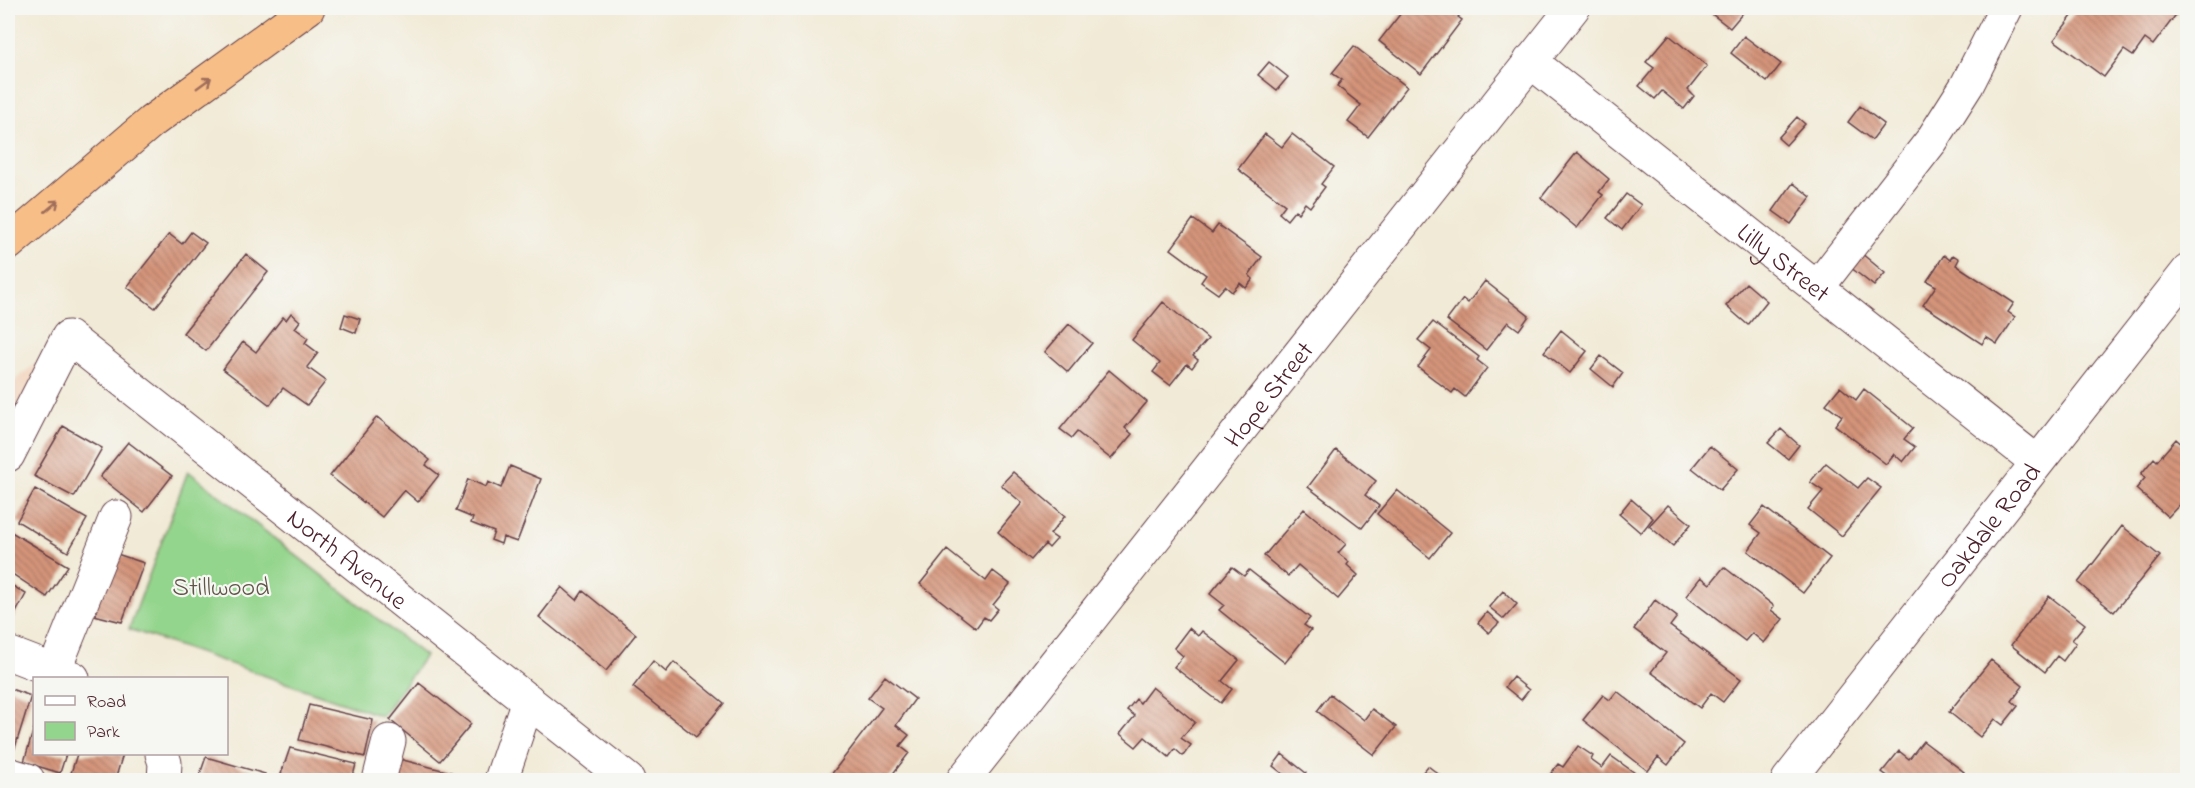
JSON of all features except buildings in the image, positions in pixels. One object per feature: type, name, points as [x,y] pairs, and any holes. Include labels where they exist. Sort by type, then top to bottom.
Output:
[{"type":"highway","points":[[8,244],[151,122],[308,8]]},
{"type":"street","name":"Hope Street","points":[[963,780],[1573,8]]},
{"type":"street","points":[[1816,288],[1932,140],[1967,85],[2006,8]]},
{"type":"street","name":"Lilly Street","points":[[1530,61],[2037,462]]},
{"type":"street","name":"Oakdale Road","points":[[1788,780],[2187,271]]},
{"type":"street","name":"North Avenue","points":[[8,455],[68,337],[628,780]]},
{"type":"street","points":[[8,653],[64,675],[116,518]]},
{"type":"street","points":[[501,780],[528,700]]},
{"type":"street","points":[[379,780],[389,741]]},
{"type":"street","points":[[163,755],[165,763],[164,780]]},
{"type":"street","points":[[8,774],[28,780]]},
{"type":"shaded area","points":[[68,337],[8,453],[8,386]]},
{"type":"green space","name":"Stillwood","points":[[188,471],[425,656],[382,716],[129,629]]}]
